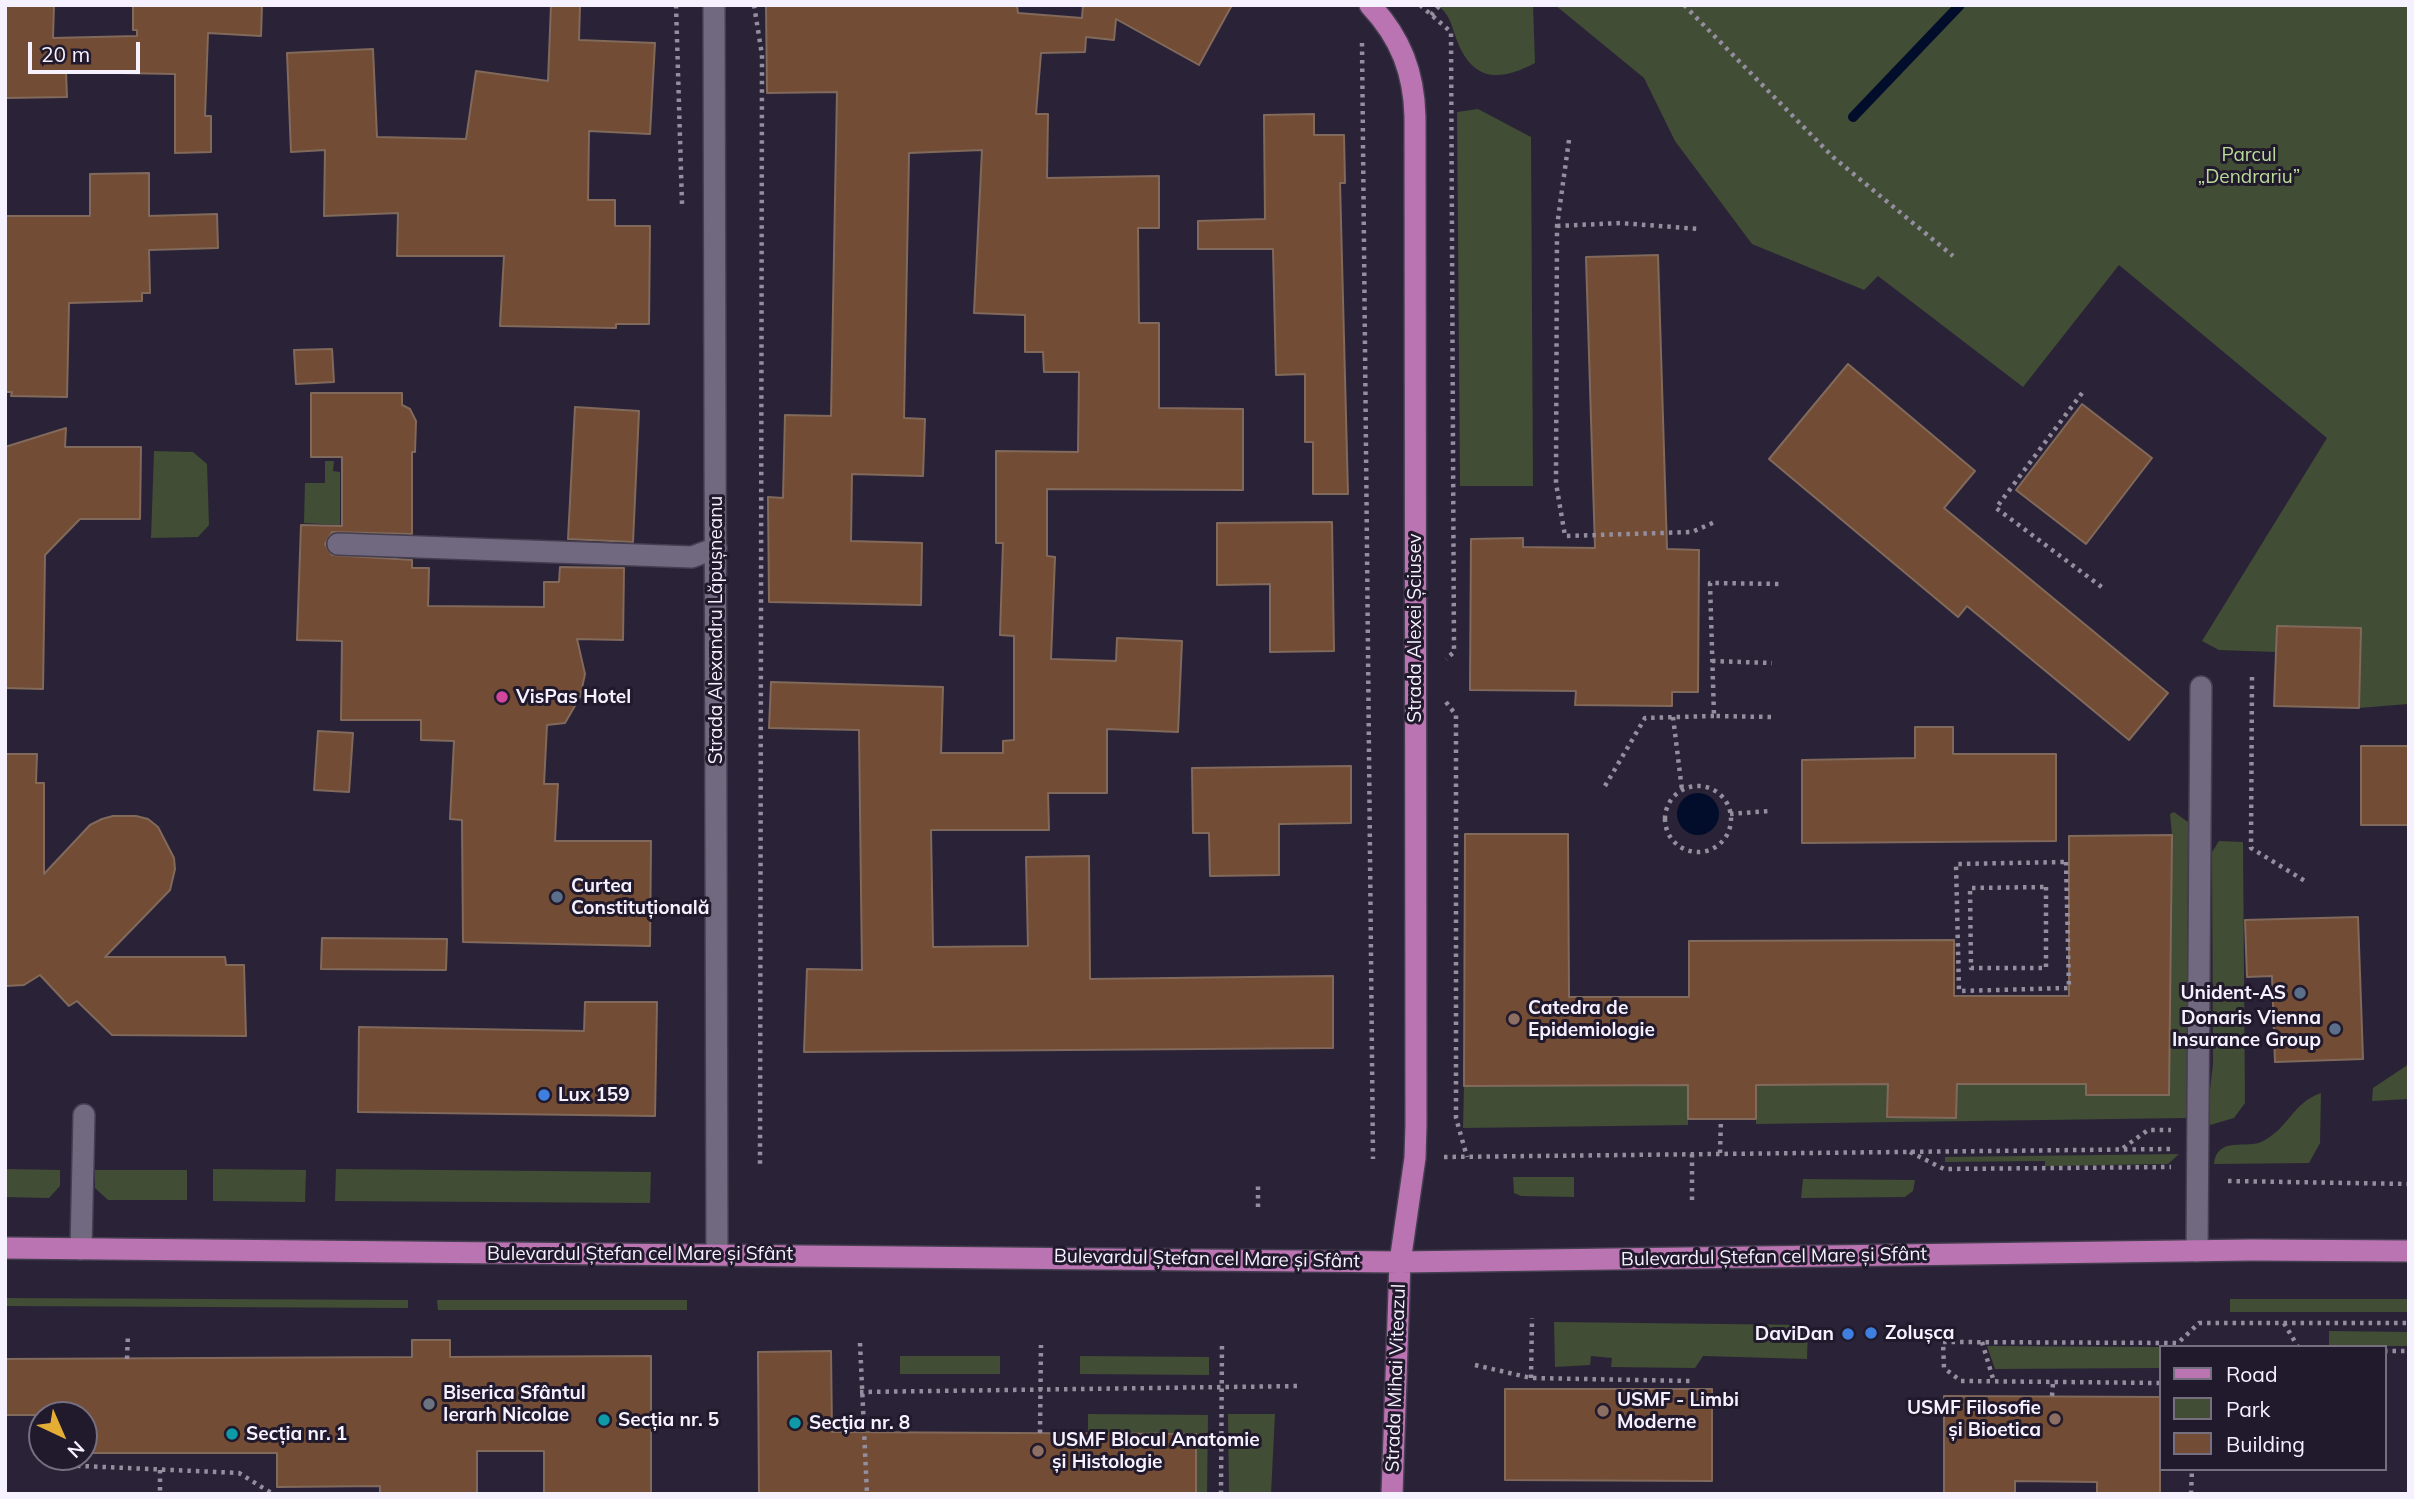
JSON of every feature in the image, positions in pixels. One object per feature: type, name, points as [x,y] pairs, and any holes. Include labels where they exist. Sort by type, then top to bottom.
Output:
[{"type":"main road","name":"Strada Alexei Șciusev","points":[[1370,5],[1396,39],[1409,64],[1415,88],[1416,1125],[1415,1157],[1400,1262]]},
{"type":"main road","name":"Bulevardul Ștefan cel Mare și Sfânt","points":[[5,1248],[1400,1262],[2197,1251],[2409,1251]]},
{"type":"main road","name":"Strada Mihai Viteazul","points":[[1392,1494],[1400,1262]]},
{"type":"street","name":"Strada Alexandru Lăpușneanu","points":[[715,5],[717,1255]]},
{"type":"street","points":[[338,544],[692,557],[716,548]]},
{"type":"street","points":[[2197,1251],[2201,687]]},
{"type":"street","points":[[81,1248],[84,1115]]},
{"type":"path","points":[[754,5],[762,55],[760,1167]]},
{"type":"path","points":[[1420,5],[1451,32],[1454,652],[1441,663]]},
{"type":"path","points":[[1431,15],[1440,5]]},
{"type":"path","points":[[1684,5],[1833,157],[1953,256]]},
{"type":"path","points":[[1362,36],[1373,1159]]},
{"type":"path","points":[[1569,140],[1557,226],[1556,483],[1565,536],[1692,532],[1717,521]]},
{"type":"path","points":[[1557,226],[1620,223],[1699,229]]},
{"type":"path","points":[[2082,393],[1996,508],[2102,588]]},
{"type":"path","points":[[1714,716],[1710,583],[1782,584]]},
{"type":"path","points":[[1712,661],[1772,663]]},
{"type":"path","points":[[2252,677],[2251,848],[2305,881]]},
{"type":"path","points":[[1444,699],[1456,715],[1456,1118],[1467,1157]]},
{"type":"path","points":[[1673,717],[1682,790]]},
{"type":"path","points":[[1605,786],[1645,718],[1771,717]]},
{"type":"path","points":[[1702,787],[1712,790],[1727,804],[1730,814],[1726,836],[1709,850],[1687,850],[1677,845],[1665,826],[1668,805],[1682,790],[1702,787]]},
{"type":"path","points":[[1730,814],[1769,811]]},
{"type":"path","points":[[2066,862],[2069,988],[1959,991],[1957,922],[1956,864],[2066,862]]},
{"type":"path","points":[[2046,887],[2046,968],[1971,968],[1970,888],[2046,887]]},
{"type":"path","points":[[1720,1154],[1721,1119]]},
{"type":"path","points":[[2121,1150],[2148,1130],[2196,1139]]},
{"type":"path","points":[[1455,1157],[2121,1150],[2196,1139]]},
{"type":"path","points":[[1909,1152],[1944,1168],[2179,1167]]},
{"type":"path","points":[[1692,1154],[1692,1203]]},
{"type":"path","points":[[2219,1181],[2409,1184]]},
{"type":"path","points":[[1258,1183],[1258,1206]]},
{"type":"path","points":[[1531,1378],[1532,1318]]},
{"type":"path","points":[[2158,1383],[1961,1381],[1944,1368],[1943,1342],[2172,1345],[2178,1343],[2199,1323],[2409,1323]]},
{"type":"path","points":[[2284,1323],[2297,1345]]},
{"type":"path","points":[[127,1359],[128,1334]]},
{"type":"path","points":[[1982,1342],[1994,1382]]},
{"type":"path","points":[[860,1343],[860,1392],[867,1494]]},
{"type":"path","points":[[1221,1494],[1222,1344]]},
{"type":"path","points":[[1040,1433],[1041,1345]]},
{"type":"path","points":[[2386,1351],[2409,1351]]},
{"type":"path","points":[[1475,1365],[1531,1378],[1690,1381]]},
{"type":"path","points":[[1601,1380],[1602,1389]]},
{"type":"path","points":[[2052,1396],[2053,1382]]},
{"type":"path","points":[[860,1392],[1301,1386]]},
{"type":"path","points":[[98,1467],[239,1472],[273,1494]]},
{"type":"path","points":[[160,1470],[160,1494]]},
{"type":"path","points":[[2191,1494],[2192,1471]]},
{"type":"green space","points":[[1438,5],[1533,5],[1535,63],[1498,75],[1479,70],[1463,52],[1450,20]]},
{"type":"green space","name":"Parcul „Dendrariu”","points":[[1555,5],[2409,5],[2409,746],[2408,704],[2359,708],[2361,628],[2277,626],[2276,652],[2219,650],[2202,641],[2327,438],[2119,265],[2023,387],[1878,276],[1864,290],[1752,244],[1675,141],[1644,78]]},
{"type":"green space","points":[[1478,109],[1531,137],[1533,486],[1460,486],[1457,112]]},
{"type":"green space","points":[[154,451],[193,452],[207,464],[209,525],[198,537],[151,538]]},
{"type":"green space","points":[[325,461],[334,461],[333,471],[340,472],[340,525],[304,523],[305,483],[325,483]]},
{"type":"green space","points":[[2174,812],[2188,822],[2187,1118],[1756,1124],[1756,1085],[1888,1084],[1888,1117],[1956,1118],[1957,1084],[2086,1084],[2086,1095],[2169,1095],[2170,814]]},
{"type":"green space","points":[[2219,841],[2243,842],[2245,1103],[2234,1118],[2210,1125],[2208,1107],[2213,1064],[2212,852]]},
{"type":"green space","points":[[2409,1064],[2409,1099],[2372,1101],[2373,1088]]},
{"type":"green space","points":[[1688,1085],[1688,1125],[1463,1128],[1464,1086]]},
{"type":"green space","points":[[2321,1093],[2320,1143],[2309,1163],[2214,1164],[2216,1155],[2227,1146],[2256,1143],[2272,1136],[2303,1103]]},
{"type":"green space","points":[[2179,1154],[2168,1164],[2045,1166],[2045,1161],[1945,1162],[1945,1157]]},
{"type":"green space","points":[[5,1169],[60,1170],[60,1186],[49,1198],[5,1197]]},
{"type":"green space","points":[[213,1169],[306,1170],[305,1202],[213,1201]]},
{"type":"green space","points":[[336,1169],[651,1172],[650,1203],[335,1201]]},
{"type":"green space","points":[[95,1170],[187,1170],[187,1200],[108,1200],[95,1188]]},
{"type":"green space","points":[[1513,1177],[1574,1177],[1574,1197],[1521,1196],[1514,1193]]},
{"type":"green space","points":[[1803,1179],[1915,1180],[1913,1191],[1905,1197],[1801,1198]]},
{"type":"green space","points":[[5,1298],[408,1300],[408,1308],[5,1306]]},
{"type":"green space","points":[[2230,1299],[2409,1299],[2409,1312],[2230,1312]]},
{"type":"green space","points":[[437,1300],[687,1300],[687,1310],[438,1310]]},
{"type":"green space","points":[[1554,1322],[1808,1325],[1807,1359],[1703,1356],[1695,1368],[1611,1367],[1612,1358],[1591,1356],[1590,1365],[1555,1367]]},
{"type":"green space","points":[[2329,1331],[2409,1332],[2409,1346],[2329,1345]]},
{"type":"green space","points":[[1987,1346],[2158,1347],[2158,1368],[1995,1369]]},
{"type":"green space","points":[[900,1356],[1000,1356],[1000,1374],[900,1374]]},
{"type":"green space","points":[[1080,1356],[1209,1357],[1209,1375],[1080,1374]]},
{"type":"green space","points":[[1088,1414],[1208,1415],[1207,1494],[1196,1494],[1196,1434],[1088,1433]]},
{"type":"green space","points":[[1228,1414],[1275,1414],[1271,1494],[1229,1494]]},
{"type":"water","points":[[1698,793],[1713,799],[1719,814],[1713,829],[1698,835],[1683,829],[1677,814],[1683,799]]},
{"type":"building","points":[[5,5],[54,5],[53,38],[137,36],[137,30],[133,30],[133,5],[262,5],[261,36],[208,33],[205,116],[211,116],[211,152],[175,153],[175,74],[66,72],[67,97],[5,98]]},
{"type":"building","points":[[551,5],[580,5],[579,40],[655,43],[650,134],[589,131],[588,200],[615,200],[615,226],[650,226],[649,324],[616,324],[616,328],[500,326],[504,256],[397,256],[398,213],[324,216],[325,150],[291,152],[287,53],[373,49],[377,137],[466,139],[476,71],[548,81]]},
{"type":"building","points":[[766,5],[1017,5],[1018,13],[1082,18],[1083,5],[1232,5],[1199,65],[1116,19],[1114,40],[1086,37],[1085,52],[1041,53],[1036,114],[1048,114],[1047,178],[1159,176],[1159,228],[1138,228],[1139,323],[1159,323],[1159,408],[1243,409],[1243,490],[1047,489],[1047,556],[1055,557],[1051,659],[1116,661],[1117,638],[1182,641],[1178,732],[1107,729],[1107,793],[1048,793],[1049,830],[931,830],[933,947],[1028,946],[1026,857],[1089,856],[1090,979],[1333,976],[1333,1048],[804,1052],[807,969],[862,970],[859,730],[769,728],[771,682],[943,687],[941,753],[1003,753],[1003,741],[1014,740],[1014,636],[1000,635],[1003,543],[996,543],[996,451],[1078,452],[1079,372],[1044,372],[1043,352],[1025,352],[1025,315],[974,313],[982,150],[909,153],[904,418],[925,419],[923,476],[852,474],[851,541],[922,543],[921,605],[769,602],[768,497],[783,498],[785,415],[831,416],[837,92],[767,93]]},
{"type":"building","points":[[1314,114],[1314,135],[1344,135],[1345,183],[1340,183],[1348,494],[1313,494],[1313,442],[1305,442],[1305,374],[1276,375],[1273,249],[1198,249],[1198,221],[1265,219],[1264,115]]},
{"type":"building","points":[[149,173],[149,216],[217,214],[218,248],[149,250],[150,293],[142,293],[142,301],[69,303],[67,397],[11,396],[12,392],[5,392],[5,216],[90,216],[90,174]]},
{"type":"building","points":[[1658,255],[1667,549],[1699,550],[1698,692],[1672,692],[1672,706],[1575,705],[1576,691],[1470,690],[1471,539],[1523,538],[1523,547],[1595,548],[1586,257]]},
{"type":"building","points":[[332,349],[334,382],[296,384],[294,350]]},
{"type":"building","points":[[1848,364],[1975,471],[1944,508],[2168,693],[2129,740],[1967,606],[1958,617],[1769,459]]},
{"type":"building","points":[[311,393],[402,393],[402,405],[410,409],[416,421],[415,452],[412,452],[412,534],[332,532],[325,544],[332,555],[412,560],[412,568],[429,568],[428,606],[544,607],[544,582],[559,582],[560,567],[624,568],[623,640],[577,639],[585,674],[580,697],[565,723],[547,725],[544,784],[558,784],[555,841],[651,841],[650,946],[463,942],[462,820],[450,819],[454,741],[421,740],[421,720],[341,720],[342,641],[297,640],[301,525],[342,526],[342,457],[311,457]]},
{"type":"building","points":[[2082,404],[2152,458],[2086,544],[2016,490]]},
{"type":"building","points":[[575,407],[639,411],[633,542],[568,539]]},
{"type":"building","points":[[66,428],[65,447],[141,447],[140,519],[80,519],[45,555],[43,689],[5,688],[5,447]]},
{"type":"building","points":[[1332,522],[1334,651],[1270,652],[1270,584],[1217,585],[1217,523]]},
{"type":"building","points":[[2277,626],[2361,628],[2359,708],[2274,706]]},
{"type":"building","points":[[1915,727],[1953,727],[1953,754],[2056,754],[2056,841],[1802,843],[1802,760],[1915,758]]},
{"type":"building","points":[[318,731],[353,733],[349,792],[314,790]]},
{"type":"building","points":[[2361,746],[2409,746],[2409,825],[2361,825]]},
{"type":"building","points":[[5,754],[37,754],[36,783],[44,783],[44,874],[90,825],[102,819],[136,816],[148,819],[158,827],[174,858],[175,869],[170,890],[105,957],[225,957],[226,965],[244,965],[246,1036],[112,1035],[77,1001],[69,1006],[40,975],[24,985],[5,986]]},
{"type":"building","points":[[1351,766],[1351,823],[1279,824],[1279,875],[1210,876],[1209,833],[1193,833],[1192,768]]},
{"type":"building","points":[[1465,834],[1568,834],[1569,997],[1689,997],[1689,941],[1954,940],[1954,996],[2069,996],[2069,836],[2172,835],[2169,1095],[2086,1095],[2086,1084],[1957,1084],[1956,1118],[1887,1117],[1888,1084],[1756,1085],[1756,1119],[1688,1119],[1688,1085],[1464,1086]]},
{"type":"building","points":[[2358,917],[2363,1059],[2275,1062],[2272,976],[2247,977],[2245,920]]},
{"type":"building","points":[[322,938],[447,939],[446,970],[321,969]]},
{"type":"building","points":[[585,1002],[657,1002],[655,1116],[358,1112],[359,1027],[584,1031]]},
{"type":"building","points":[[412,1340],[450,1340],[450,1357],[651,1356],[651,1494],[544,1494],[544,1451],[477,1451],[477,1494],[380,1494],[380,1486],[277,1487],[277,1453],[98,1453],[98,1401],[28,1401],[28,1415],[5,1415],[5,1359],[412,1357]]},
{"type":"building","points":[[831,1351],[832,1432],[1196,1434],[1196,1494],[759,1494],[758,1352]]},
{"type":"building","points":[[1505,1389],[1712,1389],[1712,1481],[1505,1480]]},
{"type":"building","points":[[1944,1396],[2158,1397],[2160,1494],[2097,1494],[2097,1482],[2015,1481],[2015,1494],[1944,1494]]},
{"type":"waterway","points":[[1853,117],[1960,5]]},
{"type":"place","name":"VisPas Hotel","points":[[502,697]]},
{"type":"place","name":"Curtea Constituțională","points":[[557,897]]},
{"type":"place","name":"Unident-AS","points":[[2300,993]]},
{"type":"place","name":"Catedra de Epidemiologie","points":[[1514,1019]]},
{"type":"place","name":"Donaris Vienna Insurance Group","points":[[2335,1029]]},
{"type":"place","name":"Lux 159","points":[[544,1095]]},
{"type":"place","name":"Zolușca","points":[[1871,1333]]},
{"type":"place","name":"DaviDan","points":[[1848,1334]]},
{"type":"place","name":"Biserica Sfântul Ierarh Nicolae","points":[[429,1404]]},
{"type":"place","name":"USMF - Limbi Moderne","points":[[1603,1411]]},
{"type":"place","name":"USMF Filosofie și Bioetica","points":[[2055,1419]]},
{"type":"place","name":"Secția nr. 5","points":[[604,1420]]},
{"type":"place","name":"Secția nr. 8","points":[[795,1423]]},
{"type":"place","name":"Secția nr. 1","points":[[232,1434]]},
{"type":"place","name":"USMF Blocul Anatomie și Histologie","points":[[1038,1451]]}]
